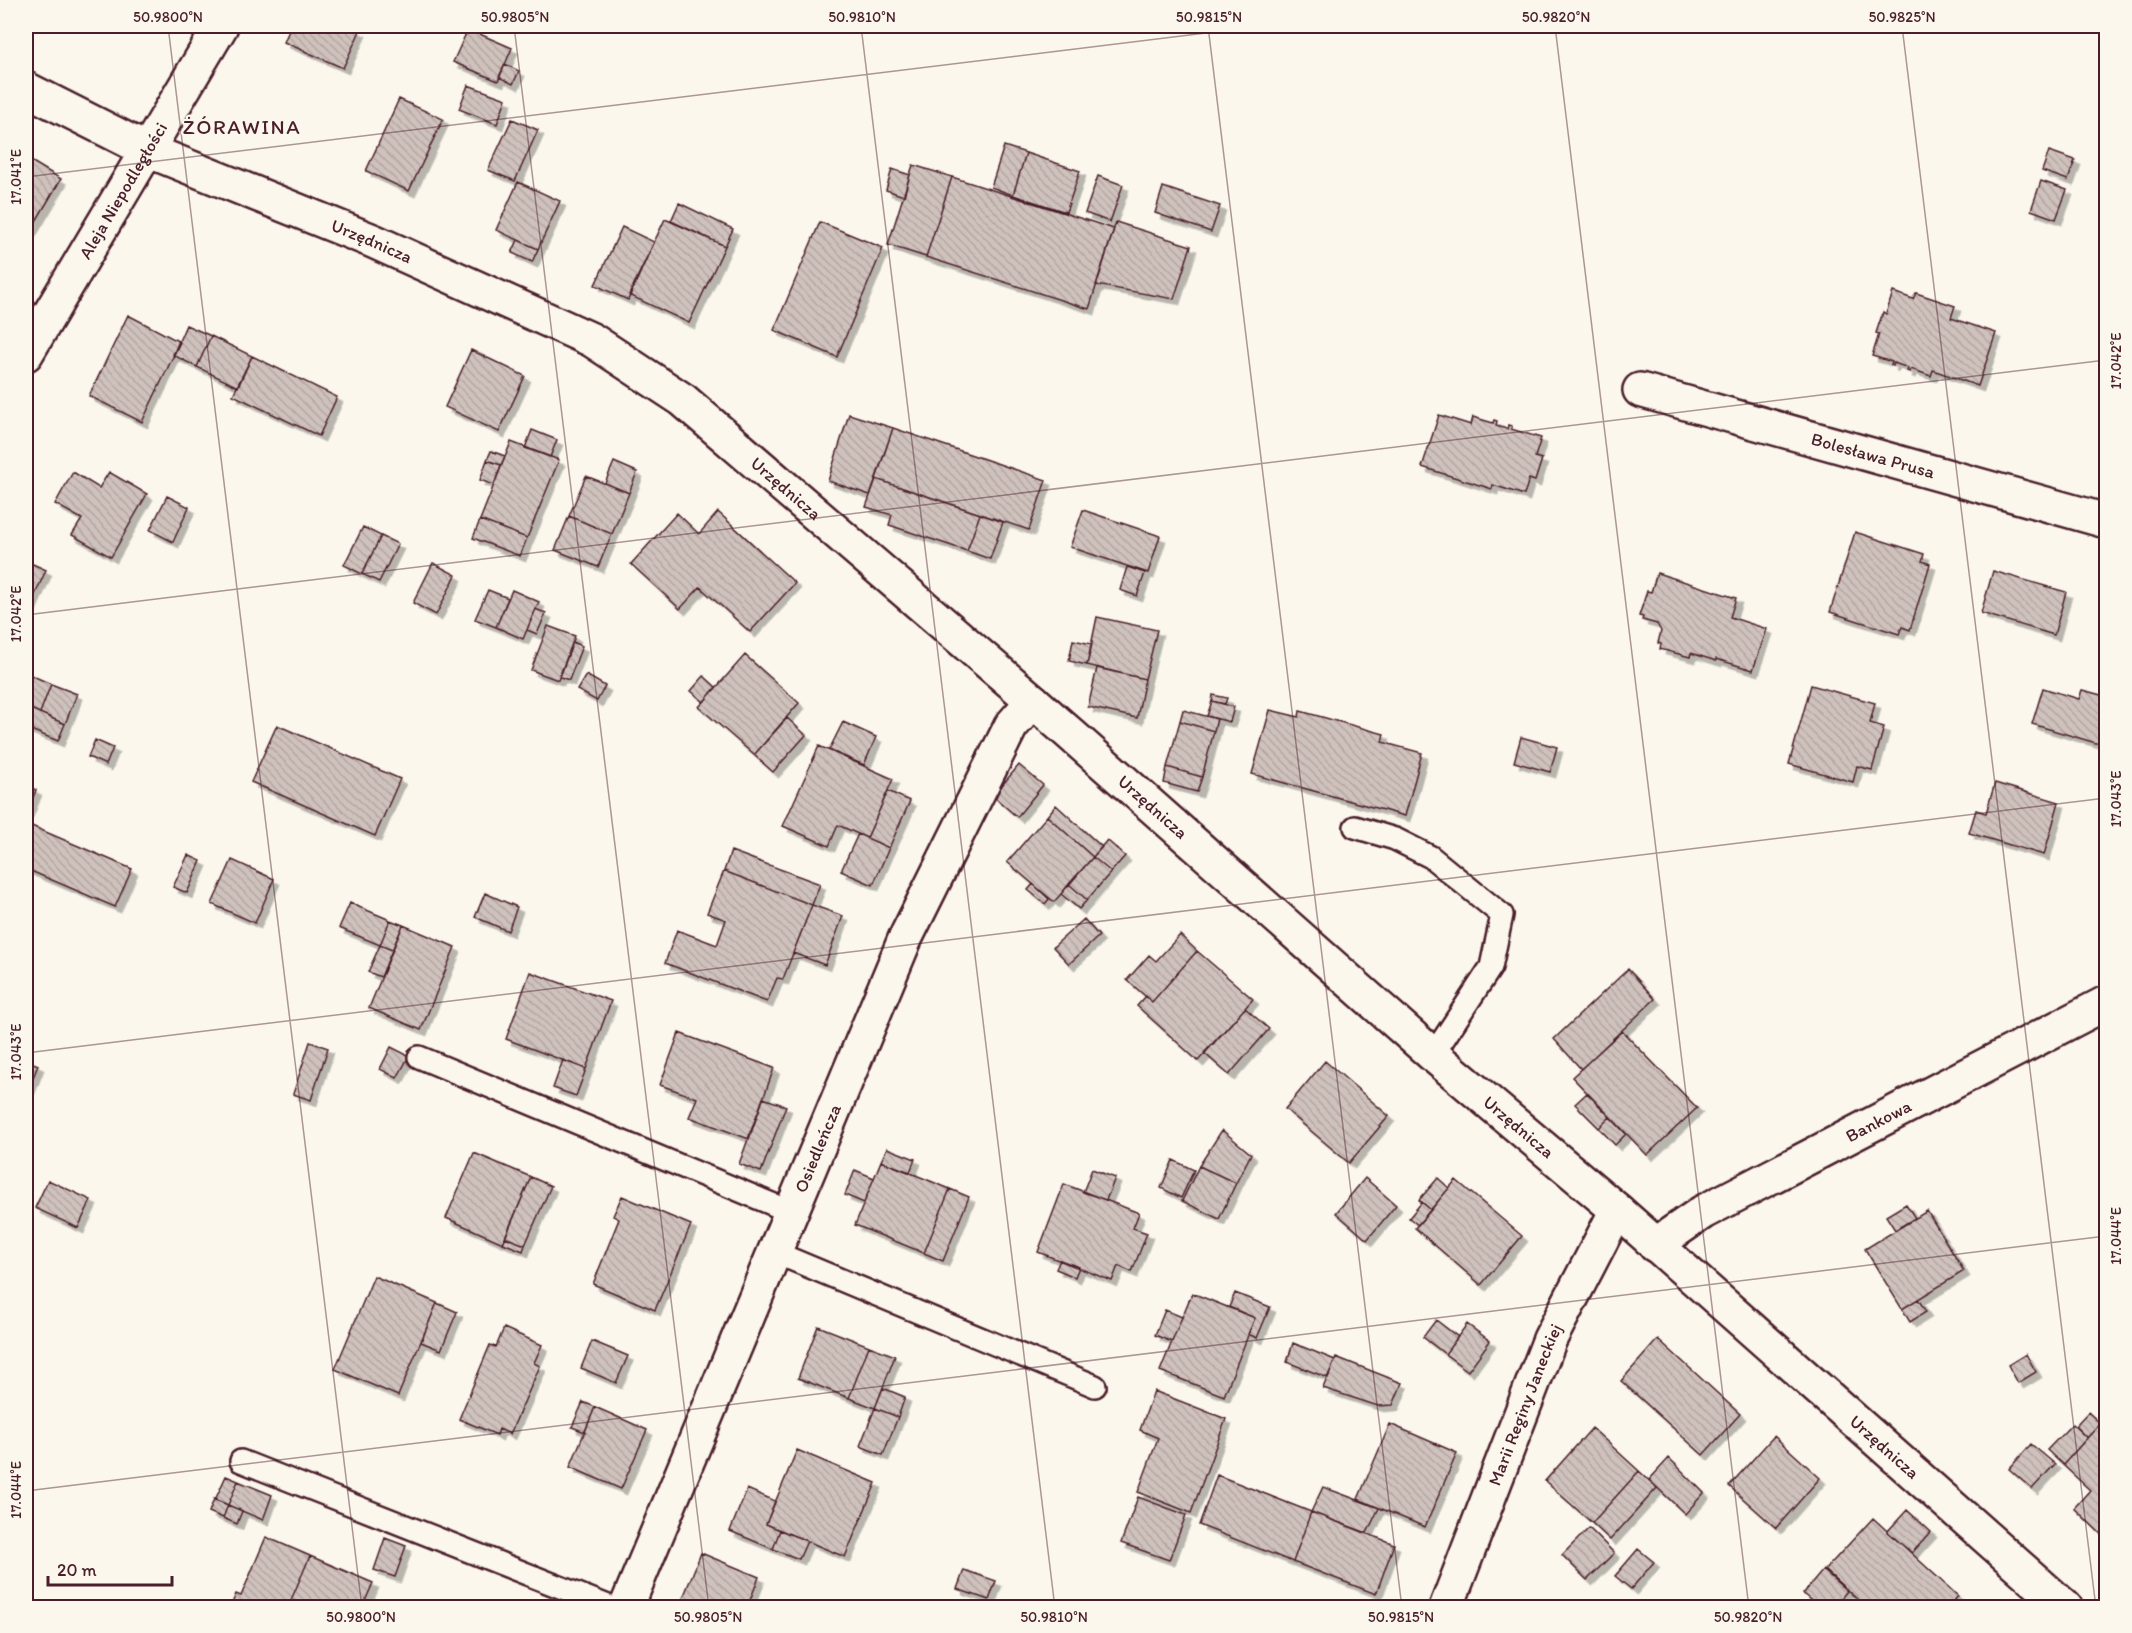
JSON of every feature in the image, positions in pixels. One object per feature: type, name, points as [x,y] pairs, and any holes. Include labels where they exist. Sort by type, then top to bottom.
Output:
[{"type":"street","name":"Aleja Niepodległości","points":[[26,354],[221,26]]},
{"type":"street","name":"Urzędnicza","points":[[26,89],[147,150],[373,241],[592,340],[683,400],[1033,701],[1433,1055],[1617,1210],[2066,1608]]},
{"type":"street","name":"Bolesława Prusa","points":[[1640,390],[2106,520]]},
{"type":"street","name":"Osiedleńcza","points":[[626,1608],[905,939],[1011,726],[1033,701]]},
{"type":"street","name":"Bankowa","points":[[1655,1245],[1702,1212],[2106,1003]]},
{"type":"street","name":"Marii Reginy Janeckiej","points":[[1446,1608],[1550,1338],[1617,1210]]},
{"type":"lane","points":[[1355,827],[1395,839],[1431,857],[1502,915],[1491,967],[1433,1055]]},
{"type":"lane","points":[[419,1057],[791,1212]]},
{"type":"lane","points":[[774,1252],[1095,1386]]},
{"type":"lane","points":[[241,1461],[612,1608]]},
{"type":"building","points":[[291,26],[348,26],[360,31],[343,68],[284,42]]},
{"type":"building","points":[[468,29],[512,48],[498,81],[453,62]]},
{"type":"building","points":[[505,64],[519,71],[513,84],[499,77]]},
{"type":"building","points":[[468,85],[506,99],[497,124],[459,109]]},
{"type":"building","points":[[399,99],[443,119],[409,191],[366,171]]},
{"type":"building","points":[[512,119],[538,130],[515,181],[488,170]]},
{"type":"building","points":[[1004,146],[1026,153],[1013,195],[991,187]]},
{"type":"building","points":[[2049,151],[2075,160],[2068,180],[2042,171]]},
{"type":"building","points":[[1026,153],[1080,171],[1066,212],[1013,195]]},
{"type":"building","points":[[26,158],[61,179],[26,238]]},
{"type":"building","points":[[913,165],[952,177],[926,257],[888,245]]},
{"type":"building","points":[[892,169],[910,175],[904,196],[886,190]]},
{"type":"building","points":[[1098,176],[1123,185],[1110,222],[1085,213]]},
{"type":"building","points":[[952,177],[1114,229],[1089,309],[926,257]]},
{"type":"building","points":[[2041,181],[2067,190],[2056,219],[2031,210]]},
{"type":"building","points":[[518,182],[560,201],[538,249],[496,230]]},
{"type":"building","points":[[1163,187],[1220,206],[1211,232],[1155,213]]},
{"type":"building","points":[[679,203],[733,229],[725,246],[671,221]]},
{"type":"building","points":[[665,219],[725,246],[689,323],[629,295]]},
{"type":"building","points":[[820,222],[883,248],[837,357],[774,330]]},
{"type":"building","points":[[1116,222],[1191,246],[1174,299],[1096,285]]},
{"type":"building","points":[[622,227],[654,242],[628,300],[595,285]]},
{"type":"building","points":[[518,240],[538,249],[532,262],[512,253]]},
{"type":"building","points":[[1893,292],[1913,299],[1916,293],[1955,306],[1951,318],[1996,333],[1978,386],[1933,370],[1931,376],[1911,369],[1910,372],[1907,371],[1908,368],[1894,363],[1893,366],[1892,362],[1872,356],[1879,334],[1876,333],[1883,312],[1886,314]]},
{"type":"building","points":[[128,315],[180,342],[142,422],[89,396]]},
{"type":"building","points":[[186,325],[211,336],[197,367],[173,355]]},
{"type":"building","points":[[211,336],[252,356],[238,387],[197,367]]},
{"type":"building","points":[[471,350],[525,376],[499,432],[445,407]]},
{"type":"building","points":[[252,356],[337,397],[319,436],[233,395]]},
{"type":"building","points":[[849,414],[893,428],[870,495],[828,481]]},
{"type":"building","points":[[1439,415],[1471,425],[1473,417],[1493,423],[1494,420],[1497,421],[1496,426],[1507,429],[1508,425],[1512,426],[1511,429],[1541,438],[1535,457],[1542,459],[1535,481],[1529,479],[1524,495],[1493,485],[1492,489],[1422,467]]},
{"type":"building","points":[[893,428],[1046,480],[1029,530],[876,479]]},
{"type":"building","points":[[532,430],[557,440],[550,457],[525,448]]},
{"type":"building","points":[[511,442],[559,460],[527,538],[480,520]]},
{"type":"building","points":[[491,451],[505,456],[501,465],[487,460]]},
{"type":"building","points":[[487,460],[501,465],[494,485],[480,480]]},
{"type":"building","points":[[614,462],[637,472],[629,493],[605,483]]},
{"type":"building","points":[[73,472],[99,488],[109,472],[147,494],[111,557],[72,535],[82,519],[55,504]]},
{"type":"building","points":[[586,476],[629,493],[612,534],[569,516]]},
{"type":"building","points":[[876,479],[980,514],[967,551],[889,525],[892,515],[866,507]]},
{"type":"building","points":[[167,496],[189,507],[173,542],[150,530]]},
{"type":"building","points":[[1083,510],[1160,536],[1148,573],[1070,547]]},
{"type":"building","points":[[718,512],[795,583],[750,632],[700,587],[680,609],[631,564],[677,513],[699,534]]},
{"type":"building","points":[[980,514],[1003,522],[990,559],[967,551]]},
{"type":"building","points":[[569,516],[612,534],[598,567],[555,550]]},
{"type":"building","points":[[480,520],[527,538],[520,556],[473,538]]},
{"type":"building","points":[[363,527],[381,536],[362,574],[344,565]]},
{"type":"building","points":[[1855,532],[1924,554],[1922,561],[1930,564],[1910,630],[1902,627],[1899,634],[1830,612]]},
{"type":"building","points":[[381,536],[398,544],[379,582],[362,574]]},
{"type":"building","points":[[26,561],[46,570],[26,615]]},
{"type":"building","points":[[433,563],[456,575],[436,615],[413,603]]},
{"type":"building","points":[[1127,567],[1145,573],[1137,596],[1120,590]]},
{"type":"building","points":[[1993,571],[2066,592],[2054,635],[1981,613]]},
{"type":"building","points":[[1657,573],[1736,598],[1730,617],[1767,629],[1753,670],[1691,653],[1690,657],[1660,649],[1661,644],[1658,643],[1661,631],[1657,624],[1642,620],[1643,617],[1639,616],[1647,591],[1651,592]]},
{"type":"building","points":[[488,590],[508,598],[496,627],[475,619]]},
{"type":"building","points":[[512,590],[539,602],[523,639],[496,627]]},
{"type":"building","points":[[535,609],[546,613],[537,634],[527,630]]},
{"type":"building","points":[[1097,617],[1157,630],[1145,679],[1087,665]]},
{"type":"building","points":[[548,626],[575,636],[558,680],[531,670]]},
{"type":"building","points":[[1073,640],[1092,644],[1087,665],[1069,661]]},
{"type":"building","points":[[573,642],[582,646],[569,680],[560,677]]},
{"type":"building","points":[[745,655],[799,703],[754,755],[699,707]]},
{"type":"building","points":[[1097,668],[1145,679],[1137,718],[1088,707]]},
{"type":"building","points":[[26,673],[51,684],[40,713],[26,707]]},
{"type":"building","points":[[586,675],[605,686],[597,701],[577,690]]},
{"type":"building","points":[[704,676],[716,687],[704,702],[691,691]]},
{"type":"building","points":[[51,684],[77,694],[65,724],[40,713]]},
{"type":"building","points":[[1811,685],[1875,703],[1870,723],[1884,727],[1872,770],[1857,766],[1853,782],[1789,764]]},
{"type":"building","points":[[2043,688],[2079,699],[2082,690],[2105,696],[2106,689],[2106,746],[2032,724]]},
{"type":"building","points":[[1213,695],[1227,698],[1225,704],[1212,701]]},
{"type":"building","points":[[1212,701],[1234,707],[1230,722],[1207,716]]},
{"type":"building","points":[[26,707],[65,724],[58,741],[26,728]]},
{"type":"building","points":[[1183,710],[1217,719],[1214,731],[1180,721]]},
{"type":"building","points":[[1270,710],[1299,717],[1300,711],[1384,734],[1382,742],[1422,753],[1405,816],[1252,774]]},
{"type":"building","points":[[787,718],[806,735],[773,772],[754,755]]},
{"type":"building","points":[[1180,721],[1214,731],[1202,777],[1167,767]]},
{"type":"building","points":[[843,722],[876,737],[864,765],[829,750]]},
{"type":"building","points":[[277,725],[400,779],[375,836],[251,782]]},
{"type":"building","points":[[1521,737],[1557,747],[1550,772],[1514,762]]},
{"type":"building","points":[[95,740],[113,748],[106,765],[88,757]]},
{"type":"building","points":[[819,746],[893,779],[867,838],[838,825],[829,846],[783,826]]},
{"type":"building","points":[[1019,765],[1043,785],[1017,817],[993,796]]},
{"type":"building","points":[[1167,767],[1202,777],[1197,792],[1164,783]]},
{"type":"building","points":[[1995,783],[2059,802],[2044,855],[1969,833],[1976,810],[1986,813]]},
{"type":"building","points":[[26,785],[36,790],[26,815]]},
{"type":"building","points":[[888,791],[910,801],[889,848],[867,838]]},
{"type":"building","points":[[1056,805],[1102,847],[1093,857],[1047,816]]},
{"type":"building","points":[[1047,816],[1093,857],[1054,902],[1007,862]]},
{"type":"building","points":[[27,824],[132,869],[115,907],[26,869]]},
{"type":"building","points":[[858,834],[889,848],[873,885],[841,871]]},
{"type":"building","points":[[1107,840],[1125,856],[1111,872],[1093,857]]},
{"type":"building","points":[[731,851],[820,884],[812,905],[724,871]]},
{"type":"building","points":[[188,855],[201,861],[187,893],[173,887]]},
{"type":"building","points":[[1093,857],[1111,872],[1087,900],[1069,884]]},
{"type":"building","points":[[232,860],[274,879],[255,923],[212,904]]},
{"type":"building","points":[[724,871],[812,905],[783,979],[777,978],[767,1002],[665,963],[677,930],[717,945],[726,920],[707,913]]},
{"type":"building","points":[[1033,884],[1049,899],[1045,904],[1028,890]]},
{"type":"building","points":[[1069,884],[1087,900],[1079,909],[1061,894]]},
{"type":"building","points":[[485,893],[517,907],[508,931],[475,917]]},
{"type":"building","points":[[350,903],[390,920],[380,945],[339,928]]},
{"type":"building","points":[[812,905],[843,916],[825,965],[793,953]]},
{"type":"building","points":[[1084,919],[1099,936],[1069,964],[1053,947]]},
{"type":"building","points":[[390,920],[403,925],[392,950],[380,945]]},
{"type":"building","points":[[403,925],[455,947],[421,1030],[369,1008]]},
{"type":"building","points":[[1180,935],[1197,951],[1152,1002],[1127,980],[1149,955],[1156,961]]},
{"type":"building","points":[[380,945],[392,950],[381,977],[368,972]]},
{"type":"building","points":[[1197,951],[1253,999],[1198,1061],[1137,1006],[1146,996],[1152,1002]]},
{"type":"building","points":[[1628,969],[1655,999],[1581,1069],[1554,1039]]},
{"type":"building","points":[[530,972],[611,1001],[586,1069],[506,1039]]},
{"type":"building","points":[[1245,1008],[1269,1029],[1229,1075],[1204,1053]]},
{"type":"building","points":[[1622,1031],[1697,1108],[1647,1155],[1572,1077]]},
{"type":"building","points":[[679,1033],[774,1068],[749,1139],[689,1117],[697,1098],[660,1085]]},
{"type":"building","points":[[310,1042],[328,1048],[311,1100],[293,1094]]},
{"type":"building","points":[[391,1047],[409,1056],[397,1078],[380,1069]]},
{"type":"building","points":[[26,1060],[38,1065],[26,1096]]},
{"type":"building","points":[[563,1060],[586,1069],[576,1096],[553,1088]]},
{"type":"building","points":[[1325,1061],[1389,1116],[1349,1163],[1285,1109]]},
{"type":"building","points":[[1587,1093],[1610,1117],[1599,1128],[1575,1104]]},
{"type":"building","points":[[763,1098],[786,1106],[761,1172],[739,1164]]},
{"type":"building","points":[[1610,1117],[1626,1134],[1615,1145],[1599,1128]]},
{"type":"building","points":[[1222,1130],[1251,1154],[1236,1183],[1199,1166]]},
{"type":"building","points":[[887,1148],[915,1159],[910,1172],[881,1161]]},
{"type":"building","points":[[474,1153],[531,1177],[503,1243],[446,1218]]},
{"type":"building","points":[[1173,1160],[1194,1170],[1181,1198],[1161,1188]]},
{"type":"building","points":[[881,1161],[950,1189],[924,1253],[855,1225]]},
{"type":"building","points":[[1199,1166],[1236,1183],[1219,1219],[1182,1201]]},
{"type":"building","points":[[1092,1169],[1115,1178],[1106,1200],[1083,1192]]},
{"type":"building","points":[[855,1170],[874,1178],[864,1203],[845,1195]]},
{"type":"building","points":[[531,1177],[551,1186],[525,1245],[505,1237]]},
{"type":"building","points":[[1365,1178],[1396,1205],[1367,1240],[1336,1213]]},
{"type":"building","points":[[1438,1178],[1449,1188],[1431,1210],[1419,1200]]},
{"type":"building","points":[[48,1180],[91,1200],[78,1228],[35,1208]]},
{"type":"building","points":[[1456,1180],[1522,1236],[1481,1285],[1415,1228]]},
{"type":"building","points":[[1064,1184],[1139,1213],[1133,1228],[1147,1233],[1132,1272],[1118,1266],[1112,1281],[1038,1252]]},
{"type":"building","points":[[950,1189],[969,1197],[943,1261],[924,1253]]},
{"type":"building","points":[[622,1196],[691,1225],[655,1310],[593,1284],[619,1219],[613,1216]]},
{"type":"building","points":[[1422,1202],[1431,1210],[1418,1225],[1409,1218]]},
{"type":"building","points":[[1906,1204],[1915,1218],[1895,1230],[1886,1216]]},
{"type":"building","points":[[1927,1211],[1964,1271],[1902,1309],[1865,1249]]},
{"type":"building","points":[[505,1237],[525,1245],[523,1251],[503,1243]]},
{"type":"building","points":[[1060,1260],[1079,1267],[1075,1277],[1056,1269]]},
{"type":"building","points":[[374,1276],[437,1303],[398,1396],[335,1369]]},
{"type":"building","points":[[1192,1293],[1255,1318],[1224,1396],[1160,1371]]},
{"type":"building","points":[[1235,1293],[1270,1307],[1257,1338],[1248,1334],[1255,1318],[1229,1307]]},
{"type":"building","points":[[1918,1299],[1926,1312],[1910,1322],[1902,1309]]},
{"type":"building","points":[[437,1303],[457,1312],[441,1350],[421,1342]]},
{"type":"building","points":[[1165,1310],[1182,1317],[1172,1342],[1155,1335]]},
{"type":"building","points":[[1436,1320],[1458,1337],[1445,1354],[1423,1337]]},
{"type":"building","points":[[1467,1324],[1490,1341],[1468,1371],[1445,1354]]},
{"type":"building","points":[[818,1326],[869,1346],[849,1398],[798,1378]]},
{"type":"building","points":[[504,1328],[542,1345],[534,1363],[540,1366],[510,1434],[499,1429],[497,1435],[459,1419],[490,1345],[496,1347]]},
{"type":"building","points":[[1658,1339],[1740,1414],[1703,1455],[1621,1381]]},
{"type":"building","points":[[592,1341],[628,1356],[616,1383],[581,1368]]},
{"type":"building","points":[[1293,1343],[1335,1360],[1328,1378],[1287,1362]]},
{"type":"building","points":[[869,1346],[895,1356],[875,1408],[849,1398]]},
{"type":"building","points":[[2026,1354],[2036,1372],[2018,1383],[2008,1365]]},
{"type":"building","points":[[1336,1357],[1402,1383],[1393,1405],[1378,1406],[1323,1388]]},
{"type":"building","points":[[883,1388],[905,1397],[898,1417],[875,1408]]},
{"type":"building","points":[[1154,1391],[1226,1419],[1191,1513],[1138,1492],[1158,1438],[1140,1430]]},
{"type":"building","points":[[583,1402],[595,1407],[585,1432],[572,1427]]},
{"type":"building","points":[[595,1407],[647,1430],[621,1489],[570,1467]]},
{"type":"building","points":[[875,1408],[898,1417],[883,1455],[860,1446]]},
{"type":"building","points":[[2088,1412],[2100,1423],[2087,1438],[2075,1426]]},
{"type":"building","points":[[2106,1417],[2106,1539],[2074,1508],[2090,1490],[2063,1465]]},
{"type":"building","points":[[1390,1424],[1457,1453],[1425,1527],[1358,1499]]},
{"type":"building","points":[[2072,1424],[2087,1438],[2063,1465],[2047,1450]]},
{"type":"building","points":[[1592,1428],[1639,1471],[1592,1523],[1545,1481]]},
{"type":"building","points":[[1774,1436],[1820,1478],[1776,1528],[1729,1486]]},
{"type":"building","points":[[2031,1444],[2055,1464],[2032,1489],[2009,1469]]},
{"type":"building","points":[[797,1450],[876,1483],[845,1557],[766,1524]]},
{"type":"building","points":[[1669,1458],[1704,1493],[1685,1514],[1649,1480]]},
{"type":"building","points":[[1639,1471],[1657,1488],[1610,1540],[1592,1523]]},
{"type":"building","points":[[1217,1475],[1311,1512],[1293,1562],[1199,1525]]},
{"type":"building","points":[[226,1476],[238,1481],[228,1505],[215,1500]]},
{"type":"building","points":[[238,1481],[272,1495],[263,1520],[228,1505]]},
{"type":"building","points":[[1323,1487],[1379,1508],[1367,1533],[1311,1512]]},
{"type":"building","points":[[747,1489],[775,1501],[766,1524],[780,1530],[773,1549],[730,1531]]},
{"type":"building","points":[[1138,1497],[1186,1515],[1169,1560],[1121,1543]]},
{"type":"building","points":[[214,1499],[228,1505],[223,1518],[209,1512]]},
{"type":"building","points":[[228,1505],[242,1511],[237,1524],[223,1518]]},
{"type":"building","points":[[1907,1510],[1931,1532],[1912,1553],[1887,1532]]},
{"type":"building","points":[[1311,1512],[1394,1544],[1376,1594],[1293,1562]]},
{"type":"building","points":[[1873,1518],[1958,1596],[1948,1608],[1876,1608],[1874,1606],[1867,1608],[1825,1570]]},
{"type":"building","points":[[1589,1528],[1614,1553],[1587,1580],[1562,1555]]},
{"type":"building","points":[[780,1530],[807,1541],[799,1559],[773,1549]]},
{"type":"building","points":[[266,1537],[310,1556],[291,1600],[309,1608],[230,1608],[236,1594],[241,1596]]},
{"type":"building","points":[[385,1538],[406,1546],[395,1577],[374,1570]]},
{"type":"building","points":[[1638,1549],[1654,1562],[1631,1589],[1615,1576]]},
{"type":"building","points":[[701,1553],[759,1577],[747,1608],[679,1608]]},
{"type":"building","points":[[310,1556],[373,1583],[362,1608],[309,1608],[291,1600]]},
{"type":"building","points":[[964,1570],[996,1581],[989,1600],[957,1589]]},
{"type":"building","points":[[1823,1570],[1847,1591],[1833,1608],[1820,1608],[1803,1594]]},
{"type":"district","name":"ŻÓRAWINA","points":[[242,127]]}]
